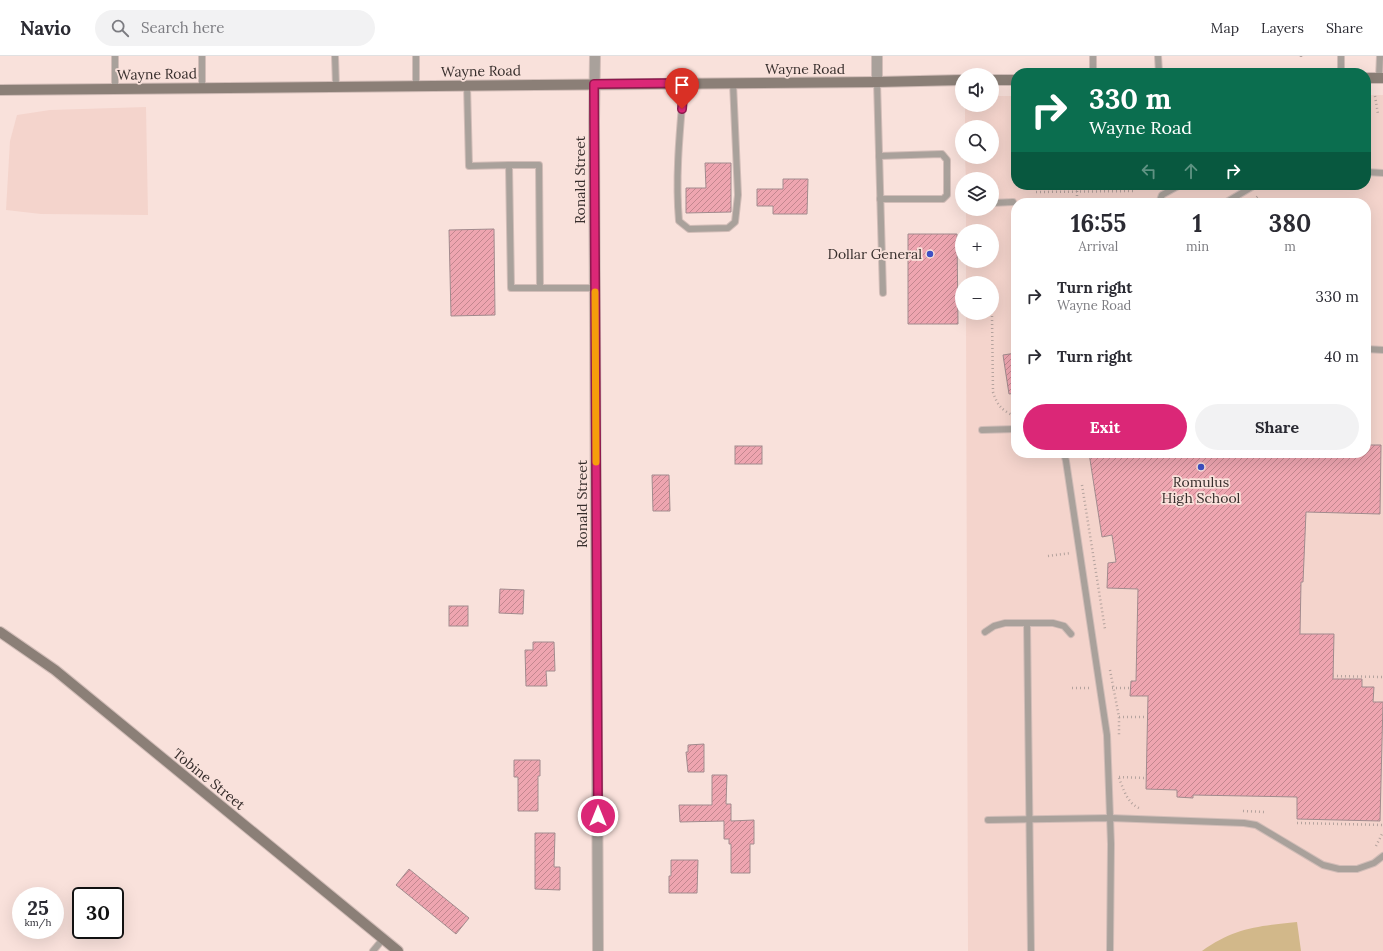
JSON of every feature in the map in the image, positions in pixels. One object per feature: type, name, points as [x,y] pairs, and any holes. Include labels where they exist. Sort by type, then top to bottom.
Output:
[{"type":"main road","name":"Wayne Road","points":[[0,90],[955,80]]},
{"type":"main road","points":[[999,80],[1011,80]]},
{"type":"main road","name":"Tobine Street","points":[[0,632],[55,670],[398,951]]},
{"type":"street","name":"Ronald Street","points":[[595,56],[598,951]]},
{"type":"street","points":[[876,56],[877,82]]},
{"type":"lane","points":[[114,56],[115,89]]},
{"type":"lane","points":[[202,56],[202,88]]},
{"type":"lane","points":[[335,56],[336,86]]},
{"type":"lane","points":[[416,56],[416,86]]},
{"type":"lane","points":[[1093,56],[1093,68]]},
{"type":"lane","points":[[1158,56],[1159,68]]},
{"type":"lane","points":[[1341,56],[1341,68]]},
{"type":"lane","points":[[1380,56],[1381,78]]},
{"type":"lane","points":[[877,82],[883,293]]},
{"type":"lane","points":[[684,83],[677,198],[679,221],[689,230],[728,228],[735,222],[738,195],[733,83]]},
{"type":"lane","points":[[468,85],[469,166],[539,165],[540,288]]},
{"type":"lane","points":[[878,156],[942,154],[947,160],[947,195],[943,199],[880,199]]},
{"type":"lane","points":[[509,165],[511,288],[595,288]]},
{"type":"lane","points":[[1371,172],[1383,173]]},
{"type":"lane","points":[[1161,198],[1162,195],[1171,190]]},
{"type":"lane","points":[[1233,198],[1247,190]]},
{"type":"lane","points":[[999,203],[1011,202]]},
{"type":"lane","points":[[1371,349],[1383,350]]},
{"type":"lane","points":[[982,430],[1011,428]]},
{"type":"lane","points":[[1065,458],[1107,735],[1111,858],[1110,951]]},
{"type":"lane","points":[[985,632],[994,626],[1005,623],[1053,623],[1064,626],[1071,634]]},
{"type":"lane","points":[[1027,623],[1030,819],[1030,951]]},
{"type":"lane","points":[[988,820],[1110,818],[1244,823],[1256,825],[1323,865],[1339,869],[1357,869],[1374,863],[1383,856]]},
{"type":"lane","points":[[373,951],[383,939]]},
{"type":"path","points":[[1375,96],[1378,114]]},
{"type":"path","points":[[1077,191],[1077,198]]},
{"type":"path","points":[[1036,192],[1135,191]]},
{"type":"path","points":[[992,320],[993,392],[996,402],[1002,410],[1011,414]]},
{"type":"path","points":[[1081,483],[1105,629]]},
{"type":"path","points":[[1048,556],[1071,553]]},
{"type":"path","points":[[1110,670],[1118,717],[1119,739]]},
{"type":"path","points":[[1333,676],[1383,677]]},
{"type":"path","points":[[1072,688],[1091,688]]},
{"type":"path","points":[[1108,688],[1130,688]]},
{"type":"path","points":[[1118,717],[1147,717]]},
{"type":"path","points":[[1119,769],[1119,777],[1126,795],[1136,807],[1145,809]]},
{"type":"path","points":[[1119,777],[1146,778]]},
{"type":"path","points":[[1243,811],[1266,812]]},
{"type":"path","points":[[1297,823],[1383,825]]},
{"type":"path","points":[[1376,846],[1383,832]]},
{"type":"shaded area","name":"Romulus High School","points":[[1371,95],[1383,95],[1383,951],[968,951],[966,320],[999,320],[999,276],[966,276],[966,268],[999,268],[999,224],[966,224],[966,216],[999,216],[999,172],[966,172],[965,164],[999,164],[999,120],[965,120],[965,112],[999,112],[999,96],[1011,96],[1011,190],[1371,190]]},
{"type":"shaded area","points":[[146,107],[148,215],[41,214],[6,210],[10,141],[17,115],[50,110]]},
{"type":"shaded area","points":[[1297,922],[1301,951],[1202,951],[1225,937],[1247,929]]},
{"type":"building","points":[[705,163],[731,163],[731,212],[686,213],[686,188],[706,188]]},
{"type":"building","points":[[783,179],[808,179],[807,214],[773,214],[773,206],[757,206],[757,189],[783,189]]},
{"type":"building","points":[[494,229],[495,315],[451,316],[449,230]]},
{"type":"building","points":[[908,234],[955,234],[955,268],[957,268],[957,276],[955,276],[955,320],[958,320],[958,324],[908,324]]},
{"type":"building","points":[[1011,354],[1011,394],[1009,394],[1003,355]]},
{"type":"building","points":[[1371,445],[1381,445],[1380,514],[1306,512],[1303,582],[1301,582],[1300,634],[1334,634],[1333,679],[1362,679],[1362,687],[1374,687],[1373,702],[1383,702],[1380,821],[1297,819],[1297,797],[1193,795],[1193,798],[1177,797],[1177,790],[1146,789],[1148,696],[1130,696],[1131,681],[1136,681],[1138,589],[1107,588],[1108,563],[1116,562],[1112,535],[1102,537],[1090,458],[1371,458]]},
{"type":"building","points":[[735,446],[762,446],[762,464],[735,464]]},
{"type":"building","points":[[652,475],[669,475],[670,511],[653,511]]},
{"type":"building","points":[[500,589],[524,590],[523,614],[499,613]]},
{"type":"building","points":[[449,606],[468,606],[468,626],[449,626]]},
{"type":"building","points":[[533,642],[554,642],[555,671],[546,671],[547,686],[526,686],[525,650],[533,650]]},
{"type":"building","points":[[704,744],[704,772],[688,772],[686,752],[688,752],[688,745]]},
{"type":"building","points":[[514,760],[540,760],[540,776],[538,776],[538,811],[518,811],[518,777],[514,777]]},
{"type":"building","points":[[712,775],[727,775],[726,804],[731,804],[731,821],[754,820],[754,844],[750,844],[750,873],[731,873],[731,844],[729,844],[729,839],[724,839],[724,821],[680,822],[679,805],[712,805]]},
{"type":"building","points":[[535,833],[555,833],[554,867],[560,867],[560,890],[535,889]]},
{"type":"building","points":[[671,860],[698,860],[697,893],[669,893]]},
{"type":"building","points":[[409,869],[469,918],[456,934],[396,885]]},
{"type":"slow traffic","points":[[595,292],[596,462]]},
{"type":"place","name":"Dollar General","points":[[930,254]]},
{"type":"place","name":"Romulus High School","points":[[1201,467]]},
{"type":"route","points":[[598,816],[594,84],[684,83],[682,109]]}]
